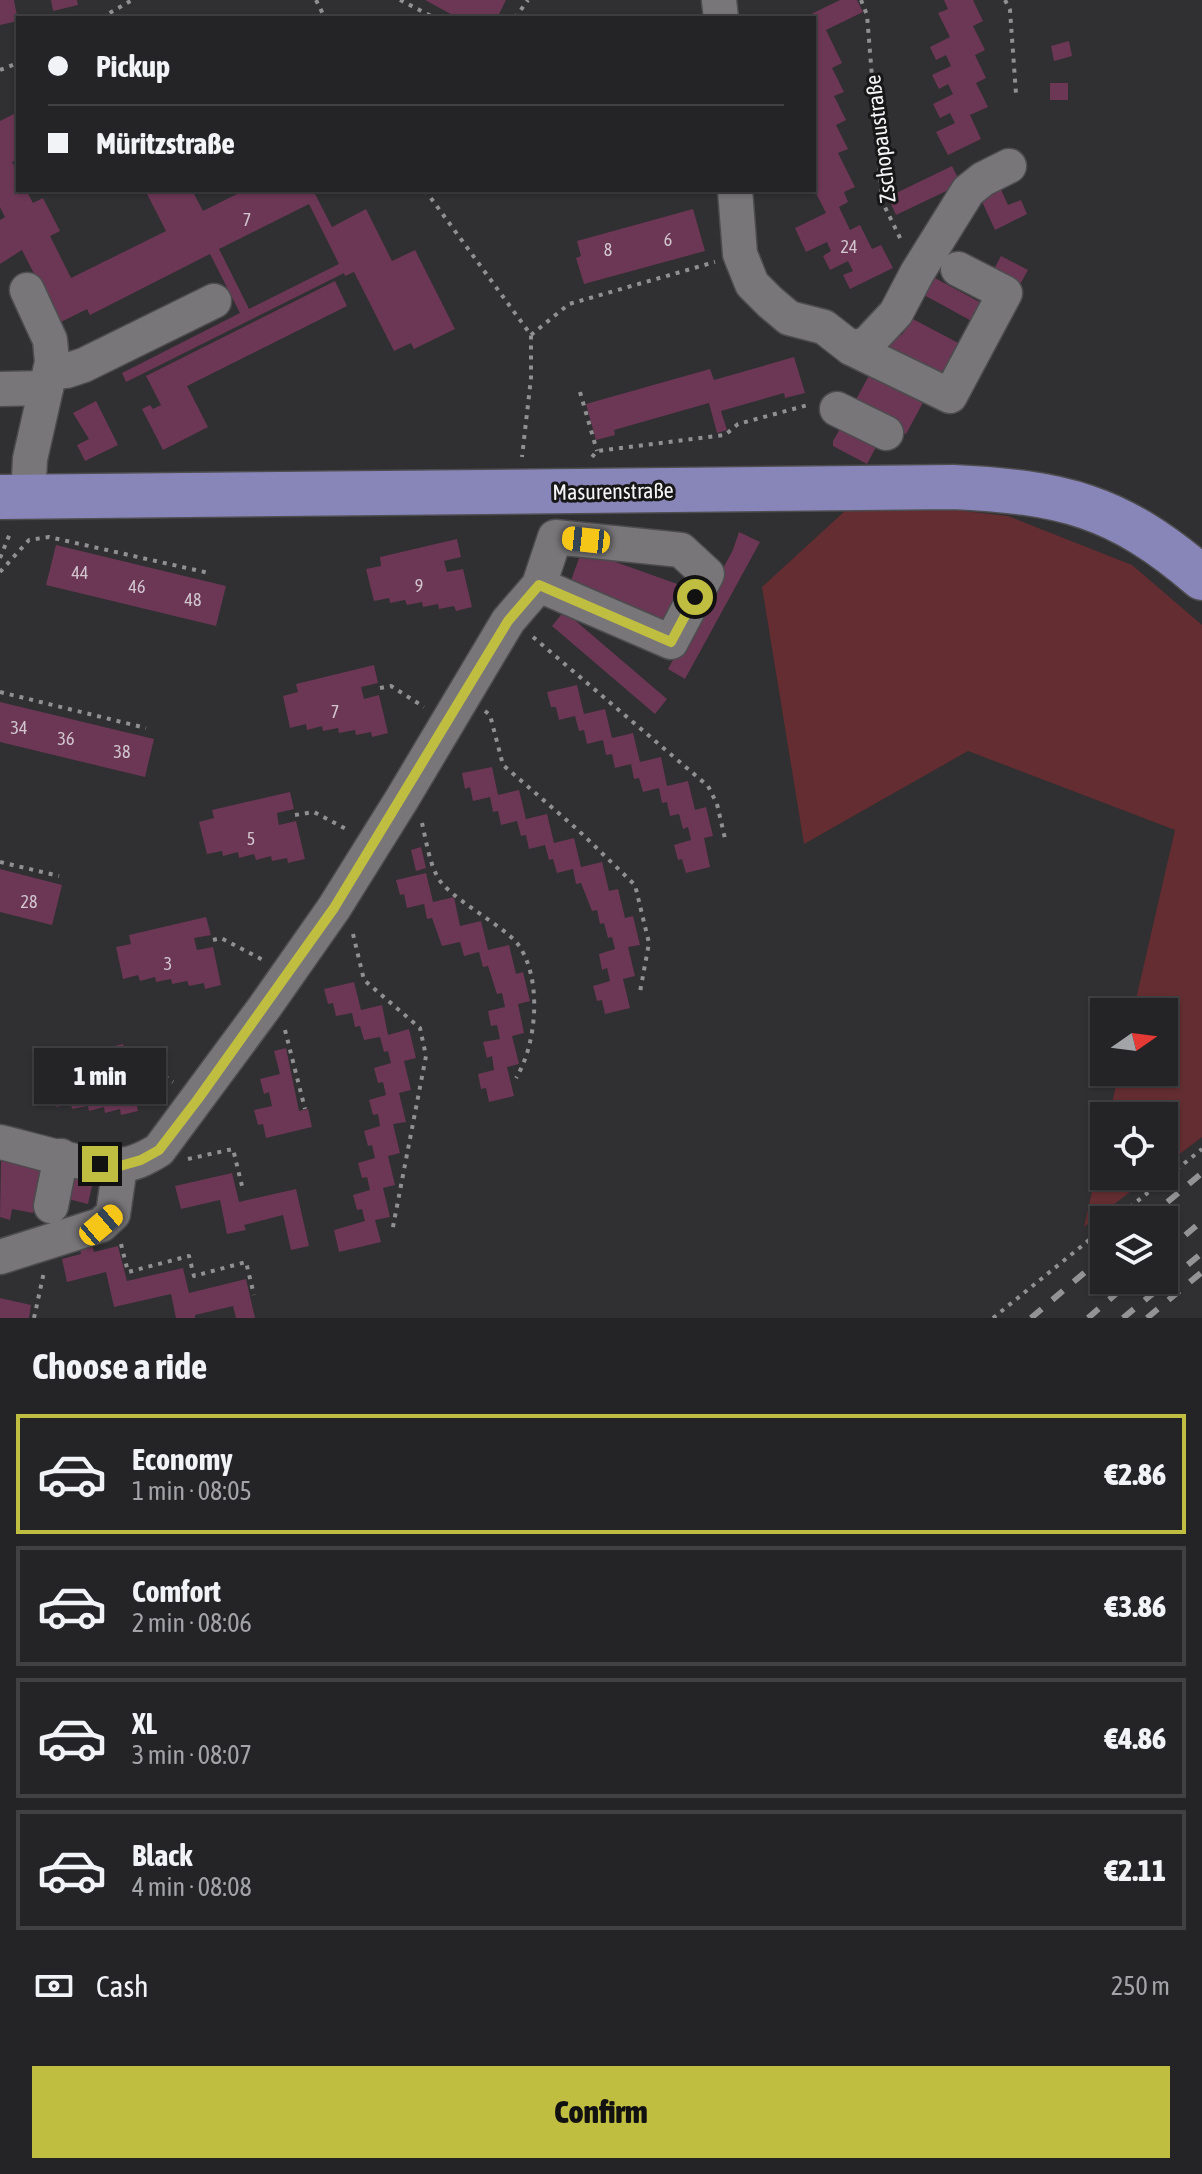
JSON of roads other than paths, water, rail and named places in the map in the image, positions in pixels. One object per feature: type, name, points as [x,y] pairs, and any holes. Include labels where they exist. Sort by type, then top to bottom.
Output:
[{"type":"main road","name":"Masurenstraße","points":[[13,505],[518,491],[953,487],[1009,490],[1059,498],[1104,512],[1141,531],[1175,554],[1202,578]]},
{"type":"street","points":[[851,348],[867,344],[896,313],[968,191],[983,179],[1009,166]]},
{"type":"street","points":[[735,192],[740,254],[752,284],[770,302],[789,318],[824,327],[851,348],[950,396],[1005,293],[958,269]]},
{"type":"street","points":[[13,505],[30,459],[52,362],[50,340],[27,290]]},
{"type":"street","points":[[0,389],[48,380],[214,301]]},
{"type":"street","points":[[828,406],[886,433]]},
{"type":"street","points":[[0,1142],[120,1166],[141,1160],[159,1150],[334,908],[508,621],[539,585],[555,537],[681,550],[707,574],[671,642],[539,585]]},
{"type":"street","points":[[51,1222],[61,1156]]},
{"type":"street","points":[[0,1257],[51,1222],[101,1225],[113,1214],[120,1166]]},
{"type":"railway","points":[[1163,1206],[1202,1173]]},
{"type":"railway","points":[[1178,1241],[1202,1221]]},
{"type":"railway","points":[[1123,1318],[1202,1253]]},
{"type":"railway","points":[[1031,1318],[1090,1268]]},
{"type":"railway","points":[[1147,1318],[1202,1272]]},
{"type":"railway","points":[[1088,1318],[1116,1294]]}]
